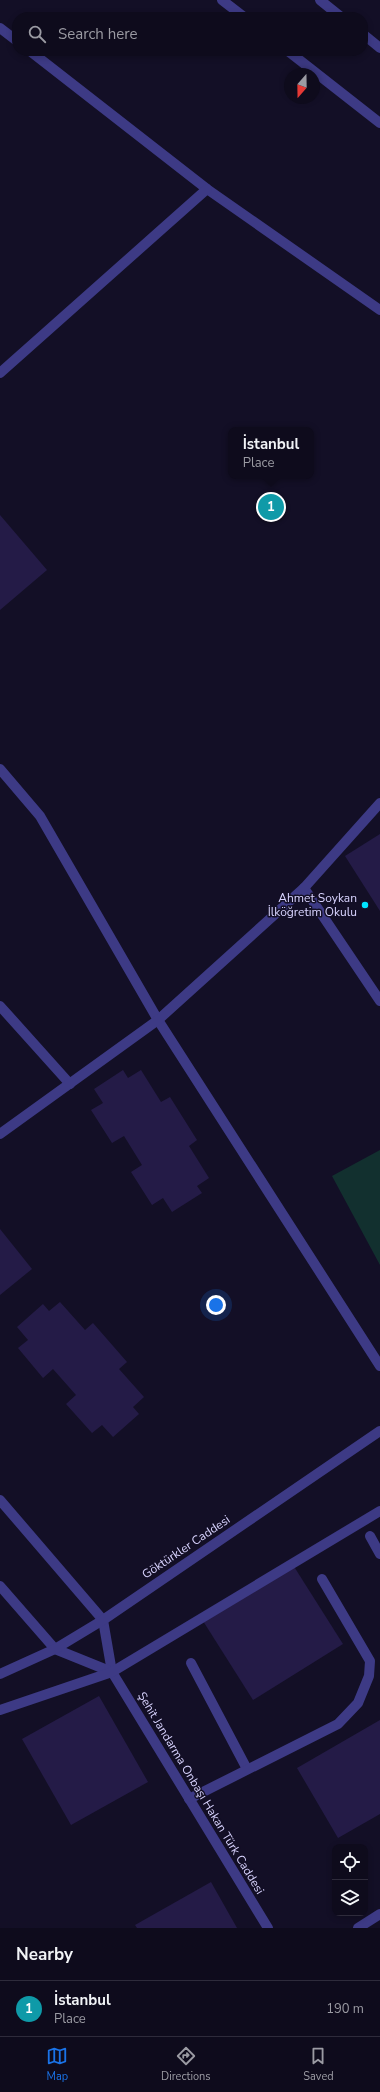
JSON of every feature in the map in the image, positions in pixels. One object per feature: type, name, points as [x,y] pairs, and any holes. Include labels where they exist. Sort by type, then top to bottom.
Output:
[{"type":"street","points":[[222,0],[238,12]]},
{"type":"street","points":[[320,0],[335,12]]},
{"type":"street","points":[[0,28],[12,37]]},
{"type":"street","points":[[368,38],[380,48]]},
{"type":"street","points":[[36,56],[207,189],[380,310]]},
{"type":"street","points":[[294,56],[380,123]]},
{"type":"street","points":[[0,373],[207,189]]},
{"type":"street","points":[[0,769],[40,816],[158,1020],[380,1366]]},
{"type":"street","points":[[0,1134],[158,1020],[304,888],[380,803]]},
{"type":"street","points":[[304,888],[380,1001]]},
{"type":"street","points":[[0,1006],[70,1084]]},
{"type":"street","name":"Göktürkler Caddesi","points":[[0,1674],[55,1649],[103,1620],[380,1431]]},
{"type":"street","points":[[0,1500],[103,1620]]},
{"type":"street","points":[[0,1710],[112,1672],[380,1511]]},
{"type":"street","points":[[370,1536],[380,1554]]},
{"type":"street","points":[[189,1799],[338,1724],[353,1709],[364,1690],[370,1661],[322,1579]]},
{"type":"street","points":[[0,1586],[55,1649],[112,1672]]},
{"type":"street","name":"Şehit Jandarma Onbaşı Hakan Türk Caddesi","points":[[103,1620],[112,1672],[268,1928]]},
{"type":"street","points":[[191,1663],[248,1770]]},
{"type":"street","points":[[358,1928],[380,1914]]},
{"type":"green space","points":[[380,1150],[380,1265],[332,1176]]},
{"type":"building","points":[[0,515],[47,570],[0,610]]},
{"type":"building","points":[[380,834],[380,911],[345,856]]},
{"type":"building","points":[[123,1070],[128,1078],[141,1070],[161,1102],[170,1097],[197,1140],[189,1146],[209,1178],[197,1186],[202,1193],[172,1212],[163,1198],[152,1205],[131,1172],[142,1165],[124,1136],[112,1143],[91,1110],[103,1103],[94,1089]]},
{"type":"building","points":[[0,1229],[32,1269],[0,1295]]},
{"type":"building","points":[[60,1302],[85,1330],[93,1323],[127,1362],[119,1369],[144,1397],[133,1407],[139,1414],[113,1437],[102,1425],[92,1433],[66,1404],[76,1395],[53,1369],[43,1378],[18,1348],[28,1340],[17,1327],[43,1304],[49,1311]]},
{"type":"building","points":[[293,1565],[343,1644],[253,1700],[203,1621]]},
{"type":"building","points":[[99,1696],[148,1782],[71,1825],[22,1739]]},
{"type":"building","points":[[380,1720],[380,1814],[338,1838],[297,1768]]},
{"type":"building","points":[[211,1882],[237,1928],[137,1928],[135,1925]]},
{"type":"place","name":"İstanbul","points":[[271,507]]},
{"type":"place","name":"Ahmet Soykan İlköğretim Okulu","points":[[365,905]]}]
